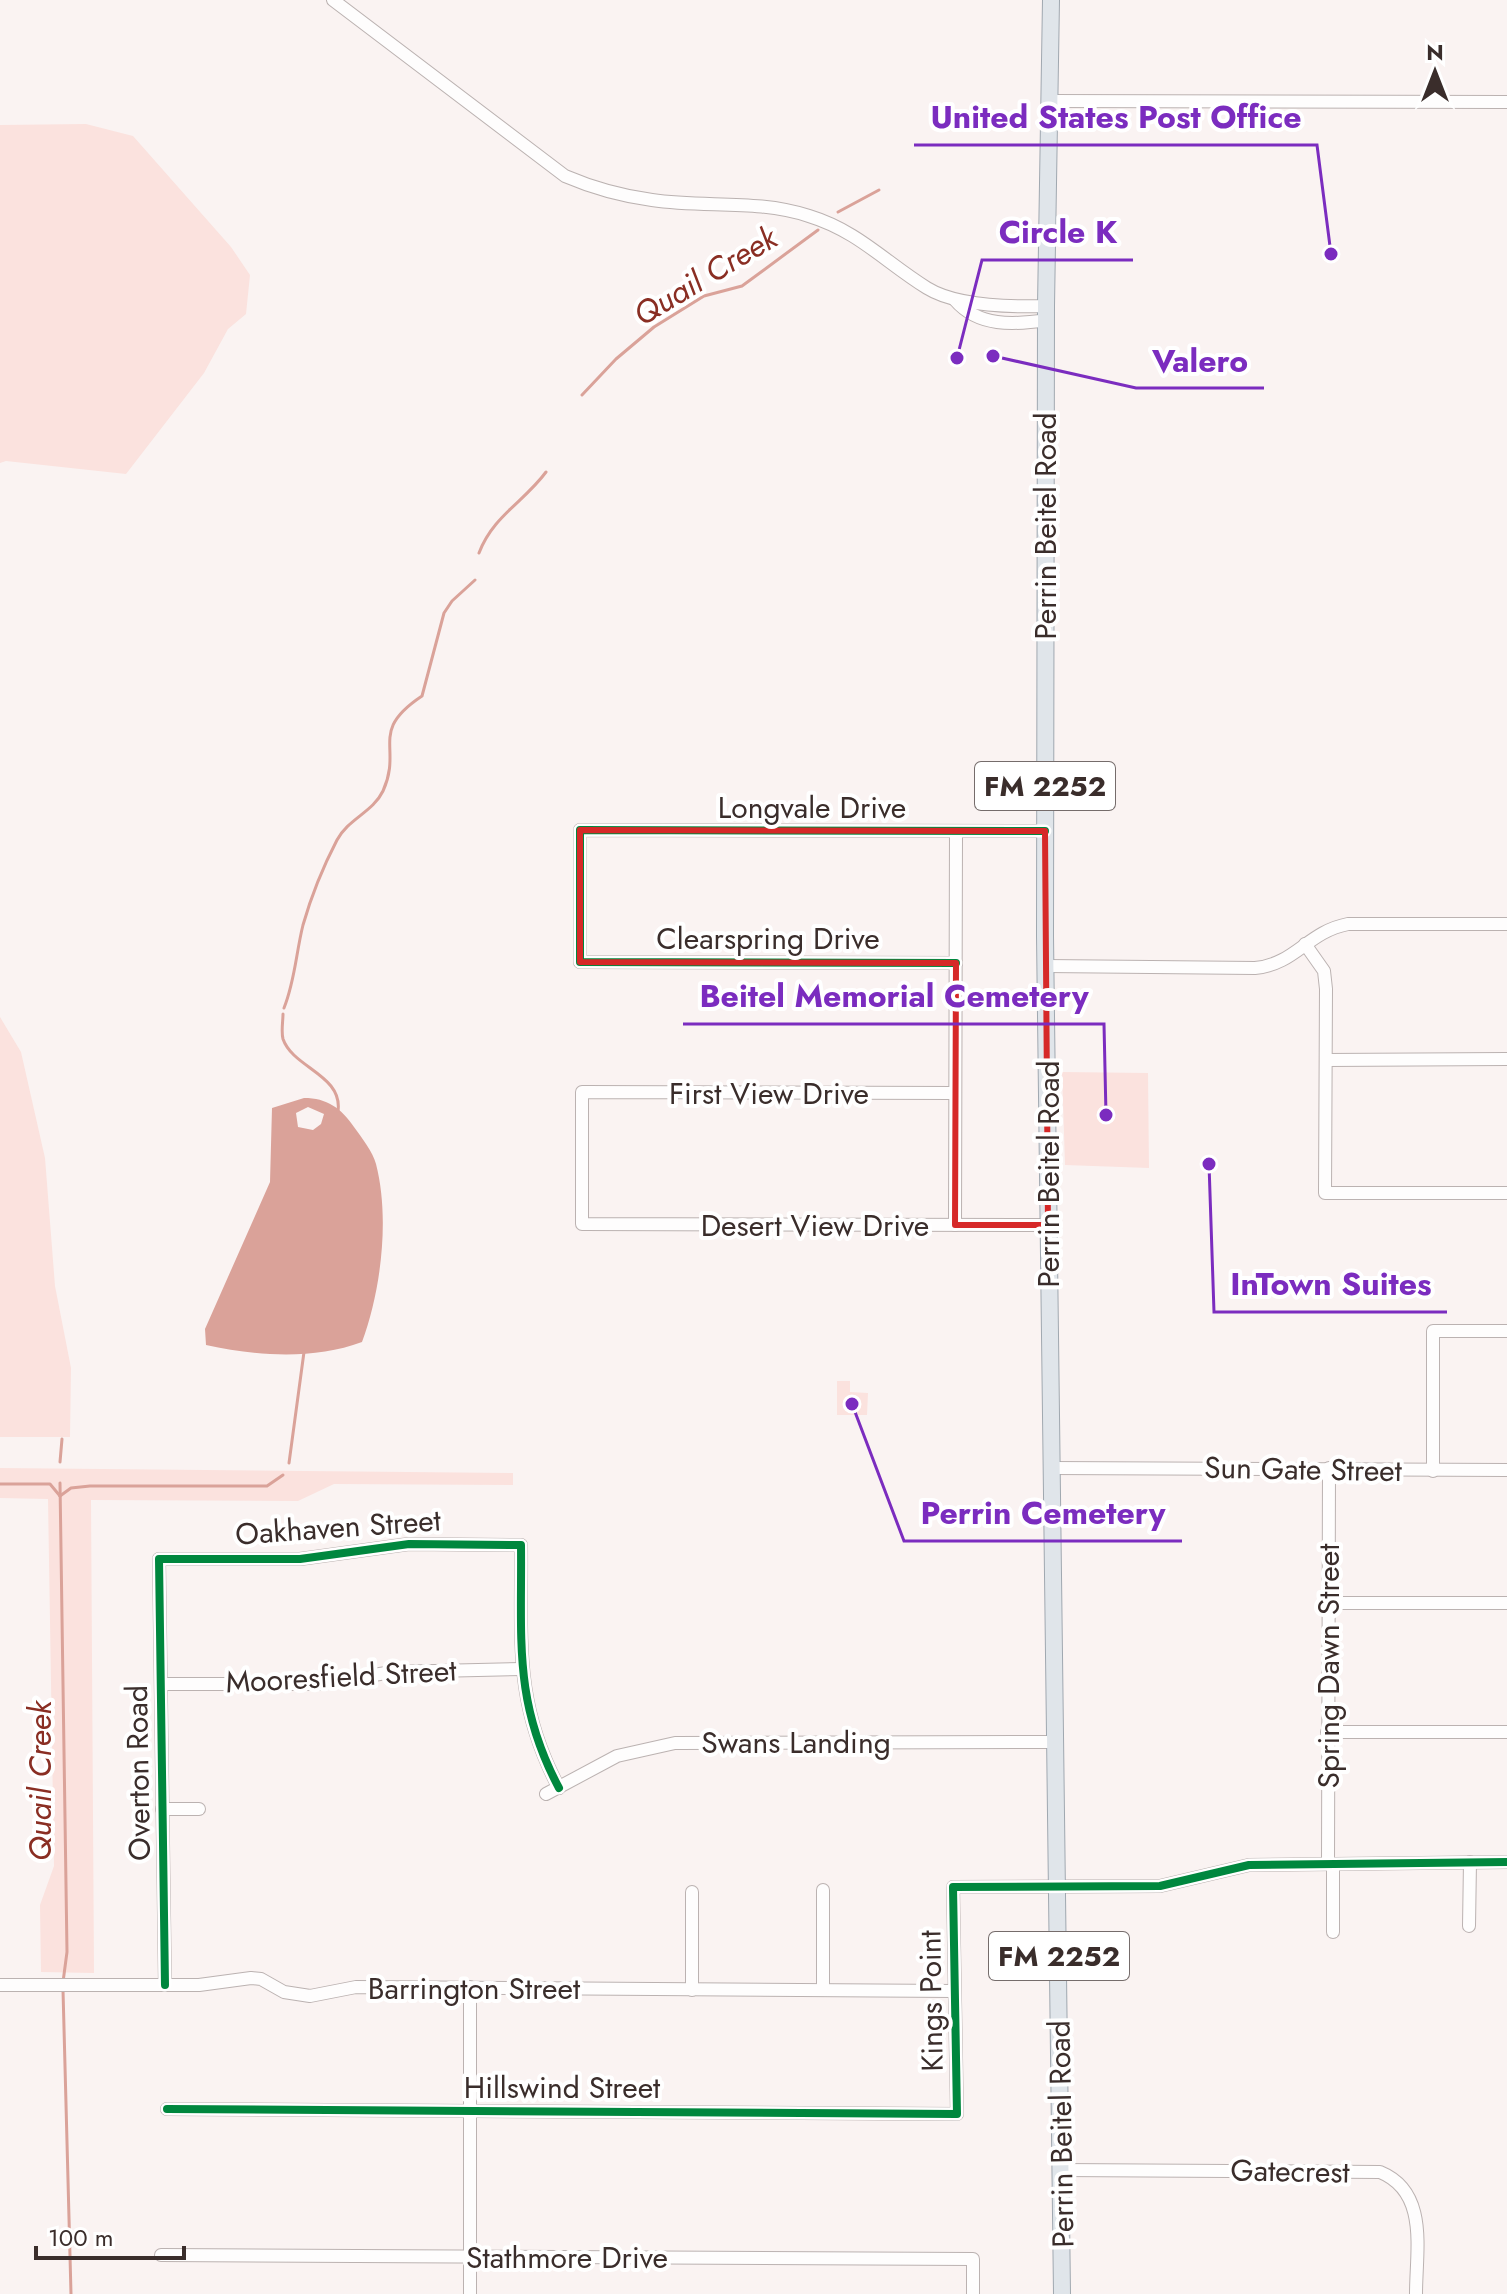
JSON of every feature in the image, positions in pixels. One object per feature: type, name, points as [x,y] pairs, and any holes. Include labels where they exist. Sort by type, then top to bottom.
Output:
[{"type":"main road","name":"Perrin Beitel Road","points":[[1050,2],[1045,831],[1062,2294]]},
{"type":"street","points":[[333,0],[565,176],[610,192],[654,201],[727,202],[787,209],[812,216],[862,240],[928,289],[955,300],[974,317],[1023,323],[1046,313]]},
{"type":"street","points":[[1048,101],[1507,102]]},
{"type":"street","name":"Longvale Drive","points":[[580,962],[580,830],[1045,831]]},
{"type":"street","points":[[955,1225],[956,831]]},
{"type":"street","points":[[1046,966],[1255,968],[1279,963],[1326,928],[1348,924],[1507,924]]},
{"type":"street","points":[[1305,944],[1324,971],[1325,1193],[1507,1193]]},
{"type":"street","name":"Clearspring Drive","points":[[580,962],[956,963]]},
{"type":"street","points":[[1326,1060],[1507,1059]]},
{"type":"street","name":"First View Drive","points":[[582,1224],[582,1092],[955,1093]]},
{"type":"street","name":"Desert View Drive","points":[[582,1224],[1048,1225]]},
{"type":"street","points":[[1433,1471],[1433,1331],[1507,1331]]},
{"type":"street","name":"Sun Gate Street","points":[[1051,1468],[1507,1470]]},
{"type":"street","name":"Spring Dawn Street","points":[[1329,1468],[1327,1732],[1333,1932]]},
{"type":"street","name":"Oakhaven Street","points":[[159,1559],[300,1559],[409,1544],[521,1545],[522,1669]]},
{"type":"street","name":"Overton Road","points":[[159,1559],[165,1985]]},
{"type":"street","points":[[1328,1603],[1507,1603]]},
{"type":"street","points":[[522,1669],[529,1719],[559,1788]]},
{"type":"street","name":"Mooresfield Street","points":[[161,1684],[319,1684],[392,1672],[522,1669]]},
{"type":"street","points":[[1327,1732],[1507,1732]]},
{"type":"street","name":"Swans Landing","points":[[546,1794],[617,1756],[675,1743],[1056,1742]]},
{"type":"street","points":[[162,1809],[199,1809]]},
{"type":"street","points":[[1469,1926],[1470,1862]]},
{"type":"street","points":[[1057,1886],[1160,1886],[1249,1865],[1507,1862]]},
{"type":"street","name":"Kings Point","points":[[957,2114],[953,1887],[1057,1886]]},
{"type":"street","points":[[823,1890],[823,1990]]},
{"type":"street","points":[[692,1892],[692,1990]]},
{"type":"street","name":"Barrington Street","points":[[0,1985],[165,1985],[251,1978],[261,1979],[284,1992],[310,1996],[356,1987],[954,1991]]},
{"type":"street","points":[[470,1987],[470,2294]]},
{"type":"street","name":"Hillswind Street","points":[[167,2109],[957,2114]]},
{"type":"street","name":"Gatecrest","points":[[1061,2170],[1380,2172],[1402,2185],[1413,2203],[1416,2294]]},
{"type":"street","name":"Stathmore Drive","points":[[161,2255],[973,2259],[973,2294]]},
{"type":"highlighted area","points":[[580,830],[1045,831],[1048,1225],[955,1225],[956,963],[580,962]]},
{"type":"shaded area","points":[[86,124],[133,136],[231,247],[250,275],[246,314],[228,329],[204,373],[126,474],[6,461],[0,463],[0,125]]},
{"type":"shaded area","points":[[0,1017],[21,1052],[45,1158],[55,1286],[71,1368],[70,1437],[0,1437]]},
{"type":"shaded area","points":[[1062,1072],[1148,1073],[1149,1168],[1065,1165]]},
{"type":"shaded area","points":[[304,1098],[326,1102],[339,1109],[349,1120],[375,1159],[383,1231],[374,1300],[362,1342],[305,1354],[245,1352],[206,1345],[205,1329],[270,1182],[272,1108]],"holes":[[[308,1107],[324,1114],[321,1124],[313,1130],[298,1127],[296,1113]]]},
{"type":"shaded area","points":[[837,1381],[850,1381],[850,1392],[868,1393],[867,1415],[837,1415]]},
{"type":"shaded area","points":[[0,1468],[513,1473],[513,1485],[334,1484],[298,1501],[91,1500],[94,1973],[41,1972],[40,1905],[54,1866],[48,1499],[0,1498]]},
{"type":"waterway","name":"Quail Creek","points":[[838,212],[879,190]]},
{"type":"waterway","name":"Quail Creek","points":[[582,395],[616,359],[654,327],[704,296],[742,286],[818,230]]},
{"type":"waterway","name":"Quail Creek","points":[[479,553],[492,529],[546,472]]},
{"type":"waterway","name":"Quail Creek","points":[[284,1008],[303,925],[327,860],[347,826],[373,805],[383,791],[390,763],[391,730],[406,709],[422,696],[444,613],[475,580]]},
{"type":"waterway","name":"Quail Creek","points":[[283,1014],[282,1036],[288,1049],[333,1089],[338,1111]]},
{"type":"waterway","name":"Quail Creek","points":[[289,1463],[304,1352]]},
{"type":"waterway","points":[[60,1462],[62,1439]]},
{"type":"waterway","name":"Quail Creek","points":[[60,1496],[71,1488],[90,1486],[267,1486],[283,1475]]},
{"type":"waterway","name":"Quail Creek","points":[[60,1483],[67,1952],[63,1982]]},
{"type":"waterway","points":[[0,1484],[50,1484],[60,1496]]},
{"type":"waterway","name":"Quail Creek","points":[[63,1990],[71,2294]]},
{"type":"cycle path","points":[[956,963],[580,962],[580,830],[1045,831]]},
{"type":"cycle path","points":[[165,1985],[159,1559],[300,1559],[409,1544],[521,1545],[521,1641],[527,1698],[544,1757],[559,1788]]},
{"type":"cycle path","points":[[167,2109],[957,2114],[953,1887],[1160,1886],[1249,1865],[1507,1862]]},
{"type":"place","name":"United States Post Office","points":[[1331,254]]},
{"type":"place","name":"Valero","points":[[993,356]]},
{"type":"place","name":"Circle K","points":[[957,358]]},
{"type":"place","name":"Beitel Memorial Cemetery","points":[[1106,1115]]},
{"type":"place","name":"InTown Suites","points":[[1209,1164]]},
{"type":"place","name":"Perrin Cemetery","points":[[852,1404]]}]
